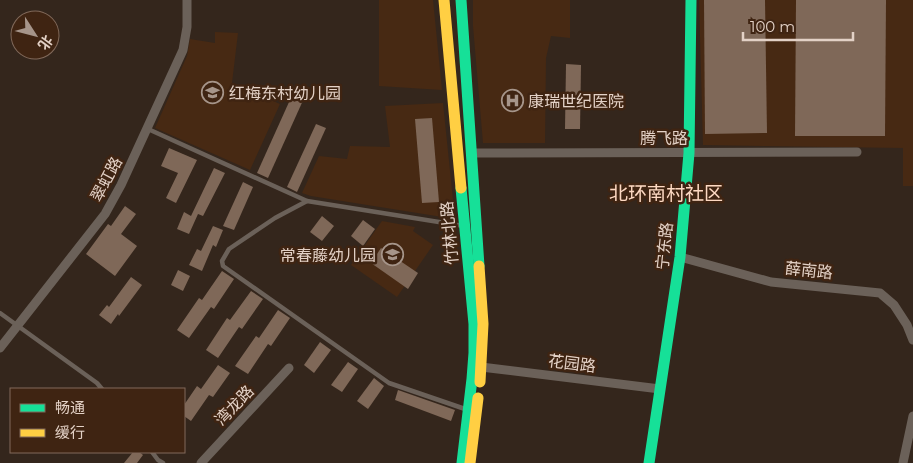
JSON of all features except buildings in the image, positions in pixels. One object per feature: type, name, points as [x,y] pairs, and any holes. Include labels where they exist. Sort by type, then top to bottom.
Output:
[{"type":"main road","name":"竹林北路","points":[[444,0],[474,324],[474,361],[462,463]]},
{"type":"main road","name":"竹林北路","points":[[461,0],[483,324],[481,366],[470,463]]},
{"type":"main road","name":"宁东路","points":[[648,463],[680,257],[689,153],[691,0]]},
{"type":"street","name":"翠虹路","points":[[0,348],[105,214],[121,185],[183,50],[187,27],[188,0]]},
{"type":"street","name":"腾飞路","points":[[471,153],[857,152]]},
{"type":"street","name":"薛南路","points":[[680,257],[771,282],[880,293],[894,305],[913,340]]},
{"type":"street","name":"花园路","points":[[481,366],[660,389]]},
{"type":"street","name":"湾龙路","points":[[201,463],[289,368]]},
{"type":"street","points":[[903,463],[913,416]]},
{"type":"lane","points":[[148,129],[307,201],[464,226]]},
{"type":"lane","points":[[307,201],[275,218],[230,250],[222,261],[223,266],[389,383],[468,410]]},
{"type":"lane","points":[[0,313],[97,383],[101,388]]},
{"type":"lane","points":[[157,461],[163,463]]},
{"type":"shaded area","points":[[379,0],[433,0],[442,90],[379,86]]},
{"type":"shaded area","name":"康瑞世纪医院","points":[[473,0],[570,0],[570,38],[551,36],[546,58],[545,143],[483,143],[473,26]]},
{"type":"shaded area","points":[[699,0],[913,0],[913,186],[903,186],[903,148],[703,145]]},
{"type":"shaded area","name":"红梅东村幼儿园","points":[[215,32],[238,33],[232,83],[280,104],[250,170],[155,128],[187,56],[190,39],[215,43]]},
{"type":"shaded area","points":[[443,103],[455,219],[302,193],[319,156],[347,159],[350,146],[390,147],[385,106]]},
{"type":"shaded area","name":"常春藤幼儿园","points":[[382,221],[415,227],[413,231],[433,245],[397,297],[351,265]]},
{"type":"traffic: fast","points":[[461,0],[479,266]]},
{"type":"traffic: fast","points":[[649,463],[680,257],[689,153],[691,0]]},
{"type":"traffic: fast","points":[[461,188],[474,324],[472,379],[462,463]]},
{"type":"traffic: slow","points":[[444,0],[461,188]]},
{"type":"traffic: slow","points":[[479,266],[483,324],[480,382]]},
{"type":"traffic: slow","points":[[470,463],[478,398]]},
{"type":"place","name":"红梅东村幼儿园","points":[[213,93]]},
{"type":"place","name":"康瑞世纪医院","points":[[512,101]]},
{"type":"place","name":"常春藤幼儿园","points":[[392,255]]},
{"type":"district","name":"北环南村社区","points":[[666,193]]}]
